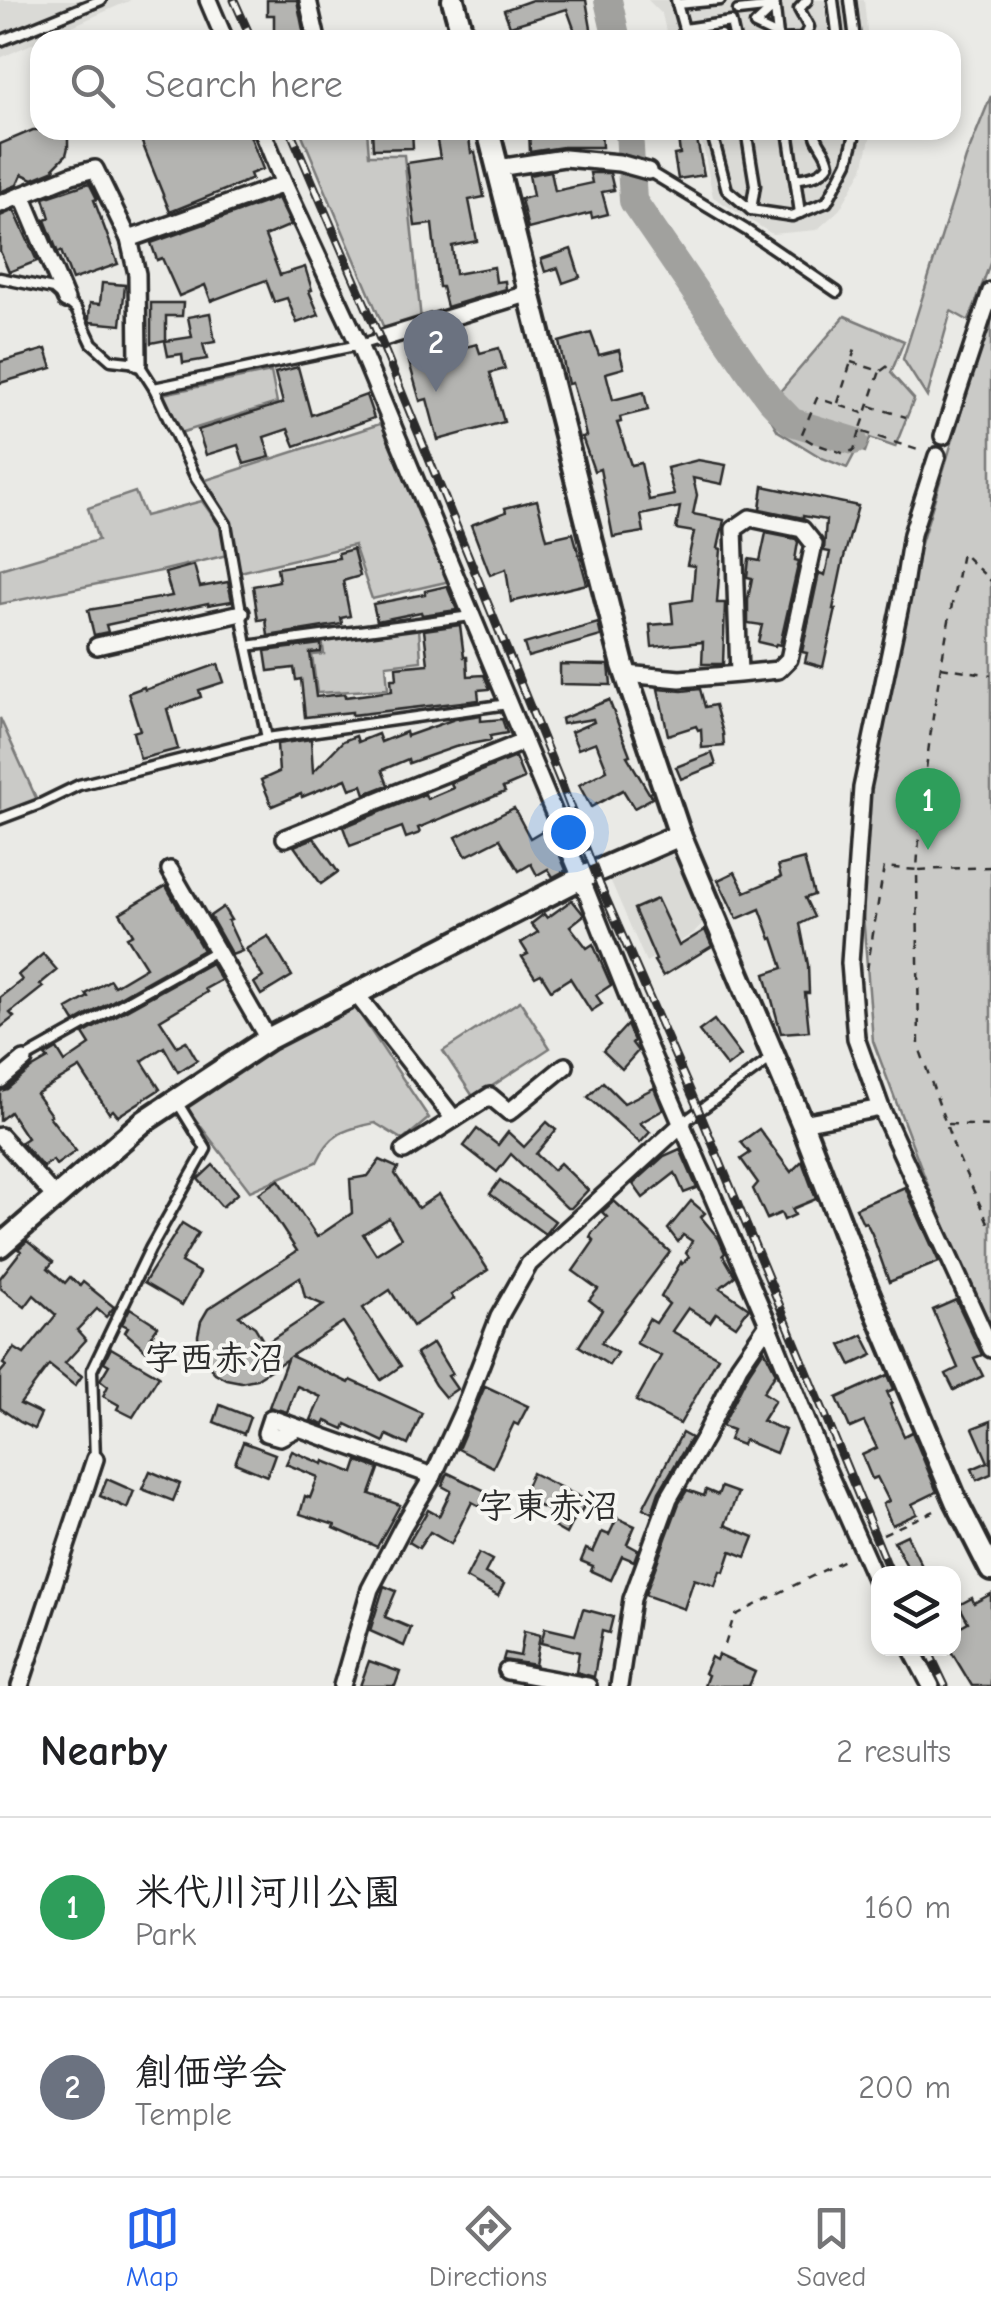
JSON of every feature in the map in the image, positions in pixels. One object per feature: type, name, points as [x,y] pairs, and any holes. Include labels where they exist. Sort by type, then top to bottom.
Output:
[{"type":"street","points":[[208,0],[221,30]]},
{"type":"street","points":[[308,0],[315,30]]},
{"type":"street","points":[[459,1],[463,30]]},
{"type":"street","points":[[266,140],[359,345],[647,1044],[871,1570]]},
{"type":"street","points":[[490,140],[626,674],[680,835],[956,1501],[991,1570]]},
{"type":"street","points":[[497,168],[564,158],[619,163],[648,171]]},
{"type":"street","points":[[0,204],[95,169],[129,239],[137,274],[138,363]]},
{"type":"street","points":[[129,239],[284,184]]},
{"type":"street","points":[[22,195],[66,300]]},
{"type":"street","points":[[943,436],[991,291]]},
{"type":"street","points":[[380,339],[530,293]]},
{"type":"street","points":[[937,456],[912,534],[862,788],[850,963],[856,1038],[882,1108],[991,1349]]},
{"type":"street","points":[[626,674],[680,679],[738,674],[778,670],[789,659],[814,544],[802,529],[750,518],[734,529],[738,674]]},
{"type":"street","points":[[97,646],[241,614]]},
{"type":"street","points":[[284,838],[524,742]]},
{"type":"street","points":[[0,1246],[143,1122],[268,1039],[581,878],[680,835]]},
{"type":"street","points":[[170,870],[268,1039]]},
{"type":"street","points":[[357,995],[454,1120]]},
{"type":"street","points":[[0,1080],[24,1060]]},
{"type":"street","points":[[404,1151],[490,1096],[509,1112],[565,1066]]},
{"type":"street","points":[[802,1123],[882,1108]]},
{"type":"street","points":[[342,1686],[370,1589],[433,1476],[499,1318],[530,1264],[683,1123]]},
{"type":"street","points":[[0,1136],[56,1198]]},
{"type":"street","points":[[619,1686],[632,1599],[668,1498],[705,1436],[739,1366],[768,1324]]},
{"type":"street","points":[[298,1428],[433,1476]]},
{"type":"street","points":[[20,1686],[95,1459]]},
{"type":"street","points":[[915,1656],[931,1686]]},
{"type":"street","points":[[507,1671],[588,1686]]},
{"type":"lane","points":[[0,41],[101,0]]},
{"type":"lane","points":[[720,0],[677,2],[684,29],[730,22],[732,30]]},
{"type":"lane","points":[[807,0],[799,9],[808,30]]},
{"type":"lane","points":[[833,0],[837,30]]},
{"type":"lane","points":[[850,0],[854,30]]},
{"type":"lane","points":[[774,4],[777,30]]},
{"type":"lane","points":[[763,30],[755,25],[774,4]]},
{"type":"lane","points":[[738,11],[774,4]]},
{"type":"lane","points":[[714,140],[728,190],[750,210],[792,216],[828,202],[848,162],[854,140]]},
{"type":"lane","points":[[748,140],[755,185],[750,210]]},
{"type":"lane","points":[[789,140],[800,213]]},
{"type":"lane","points":[[795,179],[824,172],[829,164],[827,153],[817,140]]},
{"type":"lane","points":[[849,140],[851,153]]},
{"type":"lane","points":[[648,171],[746,230],[837,292]]},
{"type":"lane","points":[[0,278],[53,289],[76,309],[92,343],[111,360],[138,363],[154,388],[195,476],[226,524],[267,738]]},
{"type":"lane","points":[[154,388],[380,339]]},
{"type":"lane","points":[[937,456],[943,436]]},
{"type":"lane","points":[[247,646],[471,616]]},
{"type":"lane","points":[[0,818],[79,785],[267,738],[508,704]]},
{"type":"lane","points":[[24,1060],[216,951]]},
{"type":"lane","points":[[683,1123],[774,1057]]},
{"type":"lane","points":[[95,1459],[92,1370],[150,1249],[206,1149],[176,1100]]},
{"type":"path","points":[[837,404],[857,344]]},
{"type":"path","points":[[851,362],[880,372]]},
{"type":"path","points":[[866,414],[818,398],[801,436],[845,454],[854,450],[866,414],[868,405],[880,372],[892,364]]},
{"type":"path","points":[[868,405],[906,417]]},
{"type":"path","points":[[860,430],[937,456]]},
{"type":"path","points":[[991,581],[962,553],[940,667],[921,805],[917,870],[919,1046],[955,1150],[991,1229]]},
{"type":"path","points":[[940,667],[991,675]]},
{"type":"path","points":[[866,981],[884,866],[917,870],[991,868]]},
{"type":"path","points":[[946,1124],[991,1126]]},
{"type":"path","points":[[883,1534],[956,1501]]},
{"type":"path","points":[[725,1645],[734,1616],[862,1550]]},
{"type":"shaded area","points":[[0,0],[131,0],[63,30],[30,30],[30,45],[0,58]]},
{"type":"shaded area","points":[[648,0],[864,0],[867,30],[666,30],[662,14]]},
{"type":"shaded area","points":[[991,96],[991,261],[969,321],[951,311],[927,397],[903,359],[966,158]]},
{"type":"shaded area","points":[[304,140],[368,140],[369,155],[404,155],[421,320],[386,333]]},
{"type":"shaded area","points":[[699,140],[870,140],[863,169],[840,209],[817,230],[772,234],[713,197]]},
{"type":"shaded area","points":[[991,315],[991,1330],[930,1191],[873,1041],[863,915],[868,785],[904,599]]},
{"type":"shaded area","points":[[845,316],[904,341],[891,373],[914,399],[895,447],[870,438],[865,452],[857,449],[847,468],[822,458],[778,431],[765,409]]},
{"type":"shaded area","points":[[271,372],[277,403],[180,433],[163,394]]},
{"type":"shaded area","points":[[781,400],[800,418],[856,436],[852,446],[790,426],[773,409]]},
{"type":"shaded area","points":[[383,423],[450,581],[372,599],[354,545],[240,572],[229,523],[203,481]]},
{"type":"shaded area","points":[[135,492],[145,516],[202,501],[221,528],[227,555],[0,604],[0,569],[98,540],[88,508]]},
{"type":"shaded area","points":[[419,628],[421,661],[386,665],[388,689],[317,693],[312,655],[324,654],[322,639]]},
{"type":"shaded area","points":[[0,718],[37,800],[0,814]]},
{"type":"shaded area","points":[[661,849],[678,858],[704,923],[646,962],[609,877]]},
{"type":"shaded area","points":[[520,1001],[550,1048],[474,1098],[443,1051]]},
{"type":"shaded area","points":[[353,1004],[429,1118],[403,1140],[375,1123],[347,1130],[333,1138],[317,1162],[250,1191],[183,1103],[271,1042]]},
{"type":"building","points":[[267,0],[297,0],[303,30],[274,30],[274,15],[267,15]]},
{"type":"building","points":[[532,0],[586,0],[591,30],[574,30],[567,9],[510,26],[504,10]]},
{"type":"building","points":[[30,131],[30,140],[68,140],[66,155],[55,170],[33,179],[22,174],[17,185],[0,192],[0,144]]},
{"type":"building","points":[[141,140],[252,140],[263,169],[250,174],[252,179],[170,212]]},
{"type":"building","points":[[373,140],[413,140],[413,148],[373,149]]},
{"type":"building","points":[[437,140],[469,140],[484,197],[469,200],[477,241],[452,246],[455,274],[494,267],[496,282],[505,281],[506,289],[447,307],[439,287],[432,224],[415,226],[407,163],[440,158]]},
{"type":"building","points":[[529,140],[602,140],[602,147],[530,152]]},
{"type":"building","points":[[678,140],[697,140],[704,175],[678,179],[674,155],[680,154]]},
{"type":"building","points":[[551,171],[555,191],[592,183],[590,173],[610,173],[614,190],[602,192],[608,214],[592,218],[591,213],[528,229],[521,199],[533,196],[529,175]]},
{"type":"building","points":[[89,183],[118,264],[72,280],[45,220],[50,218],[44,198]]},
{"type":"building","points":[[278,198],[291,225],[265,236],[280,275],[305,267],[319,315],[297,323],[287,298],[274,302],[266,280],[211,301],[205,285],[179,296],[151,243]]},
{"type":"building","points":[[14,210],[37,261],[9,272],[0,251],[0,216]]},
{"type":"building","points":[[571,249],[580,277],[563,283],[558,268],[545,272],[541,259]]},
{"type":"building","points":[[102,283],[125,285],[121,325],[90,322],[90,303],[100,304]]},
{"type":"building","points":[[151,303],[183,303],[182,316],[166,316],[166,340],[151,343]]},
{"type":"building","points":[[210,313],[215,342],[203,344],[207,359],[183,363],[182,354],[168,356],[165,341],[192,337],[188,317]]},
{"type":"building","points":[[591,333],[599,355],[619,350],[624,368],[606,373],[613,400],[644,392],[648,410],[620,417],[621,422],[617,423],[631,465],[641,463],[649,500],[674,495],[667,468],[698,460],[726,465],[722,484],[693,478],[697,495],[693,514],[724,520],[718,548],[721,549],[717,603],[725,603],[723,664],[702,664],[703,642],[652,647],[650,625],[673,623],[671,603],[692,600],[695,566],[687,565],[694,532],[676,529],[680,507],[641,515],[644,532],[613,537],[600,469],[594,471],[582,437],[586,436],[579,407],[572,383],[568,384],[559,342]]},
{"type":"building","points":[[477,344],[480,353],[499,348],[505,369],[490,373],[504,422],[438,440],[427,399],[420,401],[409,362]]},
{"type":"building","points":[[46,349],[52,368],[0,383],[0,362]]},
{"type":"building","points":[[298,367],[311,415],[366,395],[374,418],[295,446],[288,429],[264,437],[270,457],[244,464],[238,445],[206,455],[198,430],[283,403],[275,373]]},
{"type":"building","points":[[763,486],[858,506],[823,667],[805,662],[807,653],[802,652],[819,573],[825,575],[830,552],[824,551],[826,520],[760,509]]},
{"type":"building","points":[[537,500],[547,539],[573,533],[587,584],[511,602],[506,569],[490,575],[471,525],[506,512],[505,508]]},
{"type":"building","points":[[766,533],[798,542],[795,560],[799,561],[780,645],[775,646],[758,642],[762,625],[748,623],[752,578],[747,577],[749,559],[760,561]]},
{"type":"building","points":[[353,549],[360,576],[343,581],[350,616],[341,618],[342,624],[268,636],[266,619],[258,620],[253,586],[279,581],[277,568],[339,558],[338,553]]},
{"type":"building","points":[[194,565],[200,587],[228,582],[232,601],[106,625],[108,632],[94,635],[88,610],[172,596],[165,573]]},
{"type":"building","points":[[447,586],[457,610],[377,621],[373,604]]},
{"type":"building","points":[[598,623],[601,636],[528,657],[524,644]]},
{"type":"building","points":[[460,625],[468,676],[484,675],[490,689],[478,690],[479,700],[305,717],[301,679],[296,680],[294,668],[268,671],[265,651],[321,644],[321,652],[310,653],[316,697],[392,691],[396,667],[428,664],[424,630]]},
{"type":"building","points":[[218,664],[224,682],[199,690],[201,697],[167,709],[178,749],[140,759],[133,732],[140,730],[128,693]]},
{"type":"building","points":[[560,664],[609,665],[611,685],[560,684]]},
{"type":"building","points":[[658,689],[700,689],[705,707],[715,705],[724,746],[702,748],[701,729],[696,726],[668,735]]},
{"type":"building","points":[[609,700],[630,755],[627,756],[652,798],[634,808],[623,790],[591,807],[579,785],[607,770],[596,742],[578,749],[571,732],[594,722],[593,719],[562,724],[561,719]]},
{"type":"building","points":[[481,715],[481,721],[502,719],[507,733],[409,763],[408,759],[382,770],[388,785],[365,794],[362,785],[350,789],[346,779],[272,806],[261,780],[279,772],[277,744],[311,739],[313,772],[343,741],[356,736],[358,742],[378,734],[381,742],[406,732],[407,736],[455,719]]},
{"type":"building","points":[[712,753],[716,765],[681,779],[676,767]]},
{"type":"building","points":[[515,757],[524,779],[503,788],[505,792],[418,828],[420,833],[406,838],[402,827],[350,846],[343,827],[425,794],[427,799],[453,788],[451,783]]},
{"type":"building","points":[[514,808],[530,838],[542,831],[547,840],[552,837],[566,870],[553,877],[548,869],[537,875],[531,864],[519,871],[500,839],[466,856],[456,837]]},
{"type":"building","points":[[314,838],[338,872],[321,884],[294,846]]},
{"type":"building","points":[[804,859],[814,895],[805,898],[814,917],[800,924],[808,965],[809,993],[805,993],[809,1031],[781,1033],[765,974],[783,968],[773,938],[760,909],[737,919],[718,880],[735,872],[745,892],[781,877],[778,866]]},
{"type":"building","points":[[166,886],[203,950],[75,1022],[67,1009],[88,997],[86,994],[110,980],[114,986],[146,967],[127,937],[133,934],[120,913]]},
{"type":"building","points":[[657,899],[679,946],[705,930],[712,946],[663,976],[634,909]]},
{"type":"building","points":[[572,900],[584,915],[570,926],[587,948],[593,944],[611,985],[596,995],[602,1004],[591,1011],[570,978],[551,990],[541,974],[535,977],[522,957],[528,954],[521,943],[538,932],[531,924]]},
{"type":"building","points":[[223,907],[242,951],[232,955],[210,916]]},
{"type":"building","points":[[268,936],[292,976],[261,995],[254,983],[263,977],[246,949]]},
{"type":"building","points":[[43,954],[57,970],[40,984],[43,987],[10,1013],[14,1017],[0,1028],[0,997],[22,980],[18,975]]},
{"type":"building","points":[[211,963],[221,980],[160,1020],[177,1046],[186,1041],[197,1060],[178,1072],[164,1047],[142,1061],[160,1089],[118,1116],[113,1110],[109,1113],[80,1068],[36,1094],[76,1151],[56,1165],[53,1160],[43,1167],[21,1142],[27,1138],[10,1112],[0,1120],[0,1091],[57,1049],[65,1062],[90,1045],[83,1034]]},
{"type":"building","points":[[714,1020],[741,1056],[727,1067],[699,1031]]},
{"type":"building","points":[[627,1025],[638,1051],[622,1069],[603,1051]]},
{"type":"building","points":[[603,1082],[624,1103],[654,1088],[663,1110],[640,1123],[650,1132],[640,1143],[588,1097]]},
{"type":"building","points":[[547,1122],[556,1130],[536,1154],[553,1170],[560,1163],[588,1190],[571,1208],[511,1154],[497,1172],[464,1146],[477,1129],[498,1145],[508,1132],[524,1147]]},
{"type":"building","points":[[759,1129],[791,1172],[802,1161],[816,1199],[792,1209],[795,1215],[784,1220],[781,1213],[767,1219],[753,1189],[758,1183],[741,1159],[750,1153],[741,1142]]},
{"type":"building","points":[[680,1149],[697,1188],[684,1193],[675,1173],[643,1198],[633,1184],[664,1156]]},
{"type":"building","points":[[380,1160],[398,1168],[395,1174],[418,1208],[439,1194],[488,1270],[413,1326],[390,1290],[363,1308],[401,1366],[381,1380],[343,1322],[291,1356],[422,1413],[408,1445],[387,1435],[384,1442],[346,1424],[344,1429],[311,1420],[321,1397],[297,1386],[287,1412],[269,1407],[287,1359],[256,1379],[241,1382],[215,1373],[199,1348],[201,1321],[208,1309],[297,1251],[259,1193],[279,1180],[317,1237],[352,1213],[350,1179],[368,1176]],"holes":[[[389,1218],[401,1238],[376,1254],[363,1234]],[[300,1277],[305,1297],[324,1305],[265,1344],[255,1327],[239,1316]]]},
{"type":"building","points":[[213,1165],[238,1193],[222,1207],[198,1179]]},
{"type":"building","points":[[500,1180],[555,1221],[545,1234],[490,1194]]},
{"type":"building","points":[[905,1187],[939,1262],[889,1282],[872,1234],[856,1208]]},
{"type":"building","points":[[614,1201],[670,1252],[601,1343],[617,1353],[609,1365],[579,1346],[602,1310],[589,1300],[598,1289],[573,1271],[594,1241],[592,1233],[607,1217],[602,1212]]},
{"type":"building","points":[[691,1201],[705,1213],[701,1217],[719,1239],[735,1276],[720,1288],[749,1308],[736,1326],[716,1313],[710,1322],[688,1308],[672,1331],[718,1357],[680,1424],[636,1401],[661,1356],[636,1343],[649,1319],[656,1323],[669,1304],[661,1297],[681,1262],[689,1257],[686,1253],[692,1241],[683,1235],[678,1242],[668,1229]]},
{"type":"building","points":[[182,1223],[198,1233],[181,1262],[200,1273],[182,1305],[144,1283]]},
{"type":"building","points":[[27,1241],[53,1262],[48,1268],[65,1283],[70,1277],[80,1286],[83,1282],[114,1307],[106,1317],[97,1309],[77,1330],[86,1340],[65,1363],[82,1376],[75,1386],[49,1365],[20,1404],[41,1414],[34,1429],[0,1408],[0,1373],[6,1366],[3,1364],[14,1348],[24,1354],[56,1315],[34,1295],[25,1307],[0,1288],[0,1278]]},
{"type":"building","points":[[956,1300],[982,1355],[974,1358],[983,1376],[954,1390],[946,1374],[958,1368],[933,1310]]},
{"type":"building","points":[[130,1308],[158,1326],[151,1336],[166,1345],[157,1360],[125,1332],[128,1327],[122,1324]]},
{"type":"building","points":[[863,1335],[873,1355],[851,1365],[841,1345]]},
{"type":"building","points":[[433,1343],[457,1389],[445,1397],[416,1354]]},
{"type":"building","points":[[111,1348],[159,1376],[133,1417],[103,1396],[108,1386],[100,1380],[109,1365],[104,1362]]},
{"type":"building","points":[[764,1349],[776,1373],[763,1392],[775,1400],[762,1421],[785,1430],[776,1453],[744,1440],[742,1445],[729,1440],[733,1430],[722,1426]]},
{"type":"building","points":[[888,1375],[894,1389],[887,1392],[890,1404],[904,1436],[912,1432],[937,1492],[912,1504],[917,1514],[892,1525],[883,1504],[889,1501],[877,1477],[872,1479],[862,1455],[877,1448],[864,1422],[850,1428],[837,1398]]},
{"type":"building","points":[[485,1386],[528,1406],[518,1425],[514,1423],[493,1467],[458,1449]]},
{"type":"building","points":[[220,1405],[250,1417],[244,1434],[214,1422]]},
{"type":"building","points":[[991,1421],[991,1474],[977,1480],[972,1469],[988,1462],[973,1428]]},
{"type":"building","points":[[682,1433],[691,1438],[659,1492],[652,1513],[643,1508]]},
{"type":"building","points":[[243,1442],[275,1454],[267,1476],[235,1463]]},
{"type":"building","points":[[292,1451],[354,1473],[358,1461],[379,1469],[370,1494],[400,1505],[377,1547],[334,1528],[335,1525],[300,1514],[305,1496],[310,1498],[318,1477],[286,1464]]},
{"type":"building","points":[[150,1471],[180,1484],[173,1501],[142,1489]]},
{"type":"building","points":[[448,1473],[494,1495],[487,1510],[472,1502],[451,1544],[430,1532],[419,1548],[409,1542],[428,1510],[439,1516],[451,1491],[442,1486]]},
{"type":"building","points":[[532,1473],[586,1500],[566,1534],[552,1526],[557,1514],[521,1498]]},
{"type":"building","points":[[107,1479],[134,1491],[127,1508],[100,1496]]},
{"type":"building","points":[[721,1487],[738,1493],[725,1525],[754,1537],[746,1557],[731,1551],[715,1586],[694,1579],[684,1609],[645,1595],[687,1490],[704,1496],[706,1490],[718,1495]]},
{"type":"building","points":[[617,1518],[635,1526],[627,1544],[638,1550],[634,1561],[622,1556],[611,1580],[591,1571],[593,1566],[581,1561],[586,1549],[593,1552],[602,1532],[609,1535]]},
{"type":"building","points":[[907,1535],[922,1566],[907,1566],[894,1541]]},
{"type":"building","points":[[479,1553],[492,1560],[485,1573],[504,1584],[498,1596],[466,1578]]},
{"type":"building","points":[[384,1586],[396,1591],[385,1617],[411,1628],[404,1646],[370,1631]]},
{"type":"building","points":[[991,1594],[991,1686],[972,1686],[954,1656],[961,1656],[961,1626],[968,1622],[961,1604],[972,1598],[974,1603]]},
{"type":"building","points":[[583,1609],[613,1617],[609,1633],[602,1631],[594,1677],[576,1672],[579,1652],[541,1643],[545,1628],[575,1635]]},
{"type":"building","points":[[524,1631],[540,1635],[535,1665],[503,1660],[505,1653],[520,1656]]},
{"type":"building","points":[[718,1655],[755,1672],[749,1686],[704,1686],[708,1675],[704,1673],[711,1657],[716,1660]]},
{"type":"building","points":[[369,1661],[400,1672],[395,1686],[360,1686]]},
{"type":"waterway","points":[[608,0],[615,30]]},
{"type":"waterway","points":[[630,140],[633,201],[755,379],[792,422],[854,441]]},
{"type":"railway","points":[[234,0],[248,30]]},
{"type":"railway","points":[[294,140],[380,339],[600,885],[699,1111],[888,1566]]},
{"type":"railway","points":[[931,1656],[945,1686]]},
{"type":"place","name":"創価学会","points":[[436,392]]},
{"type":"place","name":"米代川河川公園","points":[[928,850]]},
{"type":"district","name":"字西赤沼","points":[[214,1358]]},
{"type":"district","name":"字東赤沼","points":[[548,1506]]}]
